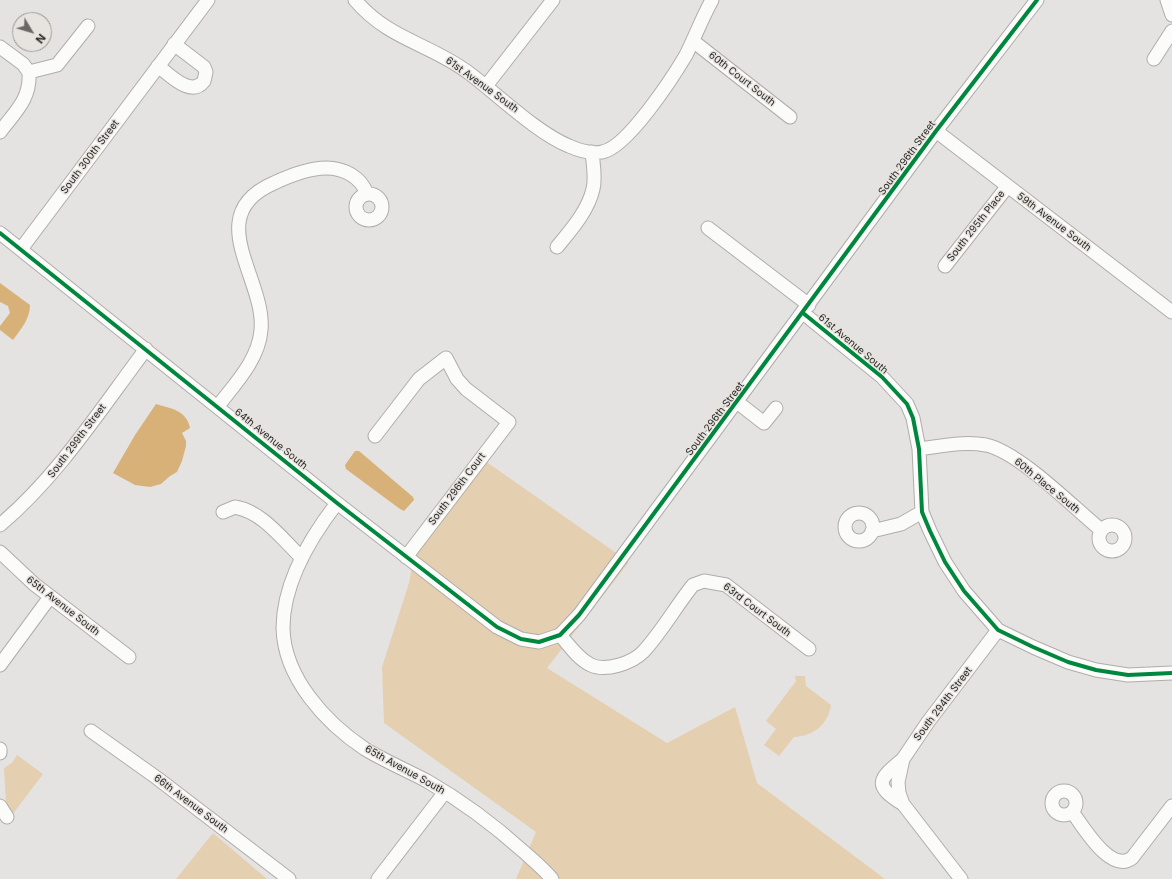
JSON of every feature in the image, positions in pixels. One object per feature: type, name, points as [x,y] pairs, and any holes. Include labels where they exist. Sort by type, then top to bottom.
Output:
[{"type":"street","name":"South 300th Street","points":[[21,249],[208,0]]},
{"type":"street","name":"61st Avenue South","points":[[355,0],[373,18],[390,31],[408,41],[439,54],[486,86],[559,141],[580,150],[592,152]]},
{"type":"street","points":[[486,86],[553,0]]},
{"type":"street","points":[[558,247],[582,213],[591,196],[594,182],[592,152],[602,152],[611,148],[628,134],[655,102],[693,41],[712,0]]},
{"type":"street","name":"South 296th Street","points":[[539,642],[560,635],[579,615],[936,131],[1037,0]]},
{"type":"street","points":[[1167,0],[1172,15]]},
{"type":"street","points":[[29,72],[57,65],[88,26]]},
{"type":"street","points":[[1154,59],[1172,31]]},
{"type":"street","name":"60th Court South","points":[[693,41],[790,118]]},
{"type":"street","points":[[158,66],[188,87],[198,87],[204,81],[206,76],[204,67],[174,44]]},
{"type":"street","points":[[0,47],[22,64],[29,72],[30,84],[27,95],[0,132]]},
{"type":"street","name":"59th Avenue South","points":[[936,131],[1172,312]]},
{"type":"street","points":[[218,406],[253,357],[261,332],[260,304],[242,255],[239,237],[240,215],[248,201],[261,189],[277,181],[316,169],[325,168],[349,173],[362,184],[367,194]]},
{"type":"street","name":"South 295th Place","points":[[945,266],[1007,186]]},
{"type":"street","name":"61st Avenue South","points":[[708,228],[806,309],[882,377],[907,404],[913,418],[919,449],[922,512],[945,562],[964,591],[998,630],[1061,659],[1096,670],[1128,675],[1172,673]]},
{"type":"street","name":"64th Avenue South","points":[[0,233],[336,502],[497,627],[517,638],[539,642]]},
{"type":"street","name":"South 299th Street","points":[[0,525],[24,505],[44,484],[146,349]]},
{"type":"street","name":"South 296th Court","points":[[375,436],[419,379],[446,358],[457,379],[466,389],[509,422],[406,557]]},
{"type":"street","points":[[737,402],[764,423],[776,408]]},
{"type":"street","name":"60th Place South","points":[[919,449],[964,443],[986,445],[1004,452],[1021,462],[1101,530]]},
{"type":"street","name":"65th Avenue South","points":[[336,502],[313,535],[302,558],[289,592],[284,627],[287,650],[295,672],[314,702],[331,721],[364,748],[445,792],[470,808],[506,836],[552,879]]},
{"type":"street","points":[[223,512],[235,507],[242,508],[257,516],[302,558]]},
{"type":"street","points":[[872,531],[901,524],[922,512]]},
{"type":"street","name":"65th Avenue South","points":[[0,552],[34,584],[129,657]]},
{"type":"street","name":"63rd Court South","points":[[560,635],[579,657],[592,665],[604,667],[630,661],[643,653],[693,585],[704,581],[726,585],[808,649]]},
{"type":"street","points":[[0,665],[50,597]]},
{"type":"street","name":"South 294th Street","points":[[903,804],[899,793],[898,782],[903,759],[928,722],[998,630]]},
{"type":"street","name":"66th Avenue South","points":[[91,731],[157,778],[289,879]]},
{"type":"street","points":[[903,759],[883,776],[882,782],[886,792],[903,804],[961,879]]},
{"type":"street","points":[[378,879],[445,792]]},
{"type":"street","points":[[0,806],[6,817]]},
{"type":"street","points":[[1073,813],[1088,834],[1111,858],[1120,862],[1127,862],[1132,858],[1172,806]]},
{"type":"shaded area","points":[[0,283],[30,305],[27,319],[13,340],[0,330],[0,326],[10,313],[8,306],[0,302]]},
{"type":"shaded area","points":[[156,404],[177,411],[185,417],[190,428],[182,433],[186,441],[186,446],[177,472],[161,484],[150,487],[135,485],[113,473],[135,435]]},
{"type":"shaded area","points":[[355,451],[359,451],[413,497],[414,500],[404,511],[346,469],[345,465]]},
{"type":"shaded area","points":[[481,458],[629,562],[547,668],[667,743],[735,707],[757,783],[885,879],[516,879],[536,832],[384,723],[382,667],[409,583],[413,562],[406,557]]},
{"type":"shaded area","points":[[795,676],[805,676],[806,686],[831,705],[827,718],[823,724],[813,732],[794,737],[779,756],[764,745],[776,729],[766,721],[796,681]]},
{"type":"shaded area","points":[[17,755],[43,774],[12,815],[6,803],[4,768],[12,763]]},
{"type":"shaded area","points":[[213,833],[267,879],[176,879]]},
{"type":"cycle path","points":[[0,233],[337,503],[497,627],[521,639],[539,642],[560,635],[579,615],[936,131],[1037,0]]},
{"type":"cycle path","points":[[803,313],[882,377],[907,404],[913,418],[919,449],[922,512],[945,562],[964,591],[998,630],[1068,662],[1096,670],[1128,675],[1172,673]]}]
